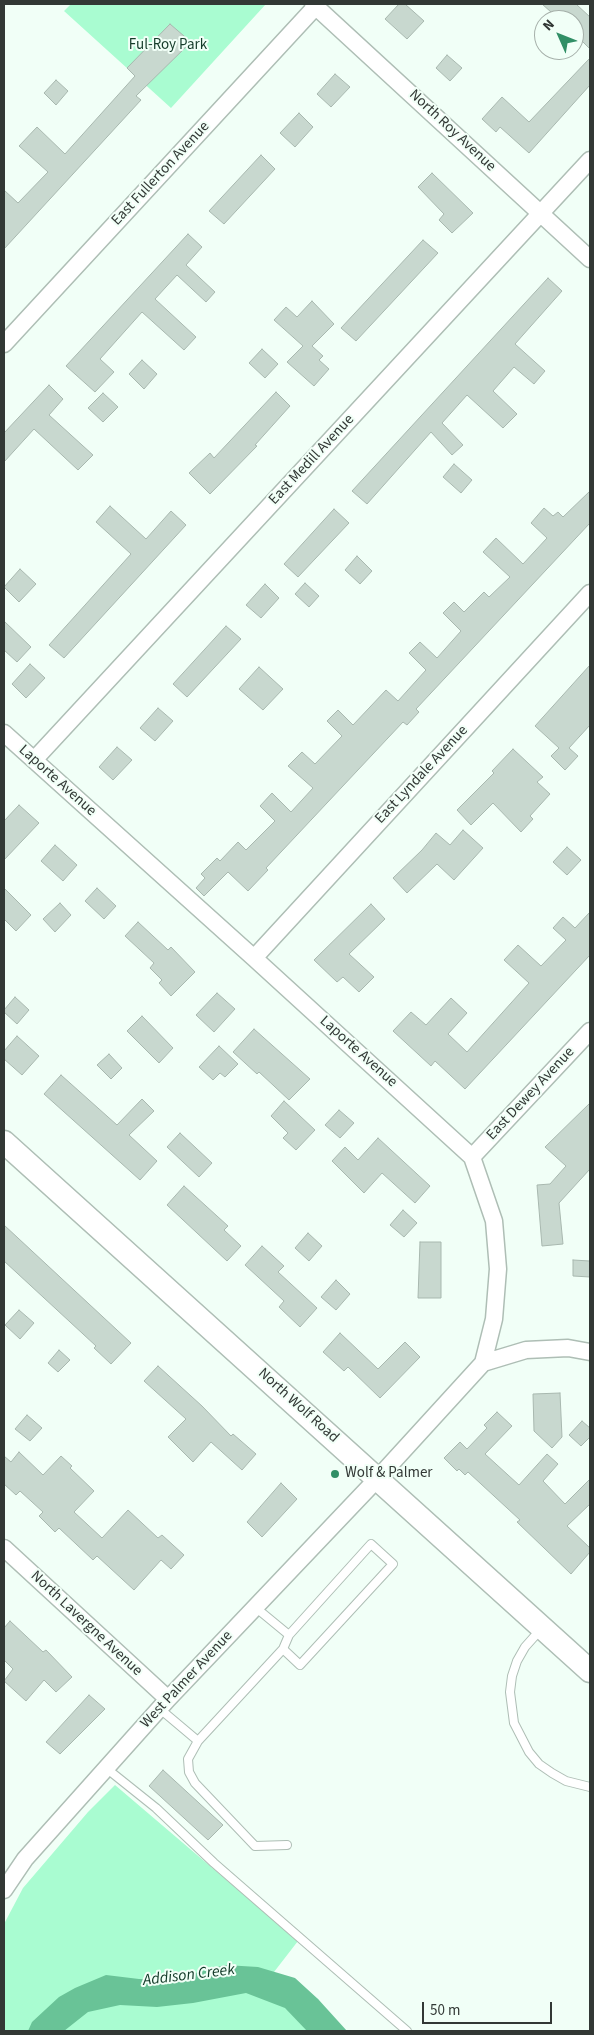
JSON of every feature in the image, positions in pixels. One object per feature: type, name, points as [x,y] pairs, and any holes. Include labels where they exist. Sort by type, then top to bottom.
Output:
[{"type":"main road","name":"North Wolf Road","points":[[4,1142],[590,1671]]},
{"type":"street","name":"North Roy Avenue","points":[[316,5],[590,259]]},
{"type":"street","name":"East Fullerton Avenue","points":[[4,344],[316,5]]},
{"type":"street","name":"East Medill Avenue","points":[[34,760],[590,160]]},
{"type":"street","name":"East Lyndale Avenue","points":[[254,958],[590,593]]},
{"type":"street","name":"Laporte Avenue","points":[[4,733],[472,1157],[494,1221],[498,1269],[494,1319],[483,1363]]},
{"type":"street","name":"East Dewey Avenue","points":[[472,1157],[590,1031]]},
{"type":"street","points":[[483,1363],[526,1350],[568,1348],[590,1352]]},
{"type":"street","name":"West Palmer Avenue","points":[[4,1890],[25,1859],[164,1704],[378,1478],[483,1363]]},
{"type":"street","name":"North Lavergne Avenue","points":[[4,1548],[164,1704]]},
{"type":"lane","points":[[283,1649],[300,1665],[393,1564],[372,1544],[288,1635],[283,1649],[198,1741],[188,1759],[189,1772],[195,1783],[255,1846],[287,1845]]},
{"type":"lane","points":[[256,1607],[288,1635]]},
{"type":"lane","points":[[542,1627],[525,1647],[517,1661],[512,1676],[510,1692],[514,1723],[524,1745],[539,1764],[566,1781],[590,1787]]},
{"type":"lane","points":[[164,1704],[198,1741]]},
{"type":"lane","points":[[106,1768],[156,1808],[214,1863],[407,2031]]},
{"type":"green space","name":"Ful-Roy Park","points":[[71,4],[266,4],[171,108],[64,11]]},
{"type":"green space","points":[[115,1785],[298,1941],[274,1972],[318,1999],[340,2031],[4,2031],[4,1924],[23,1888],[88,1812]]},
{"type":"water","name":"Addison Creek","points":[[225,1965],[258,1967],[295,1978],[318,1999],[347,2031],[307,2031],[285,2008],[246,1993],[193,2003],[157,2007],[120,2005],[88,2012],[64,2031],[28,2031],[32,2022],[59,1997],[106,1975],[169,1980]]},
{"type":"building","points":[[399,4],[405,4],[424,21],[407,39],[385,19]]},
{"type":"building","points":[[542,4],[576,4],[582,10],[549,10]]},
{"type":"building","points":[[584,11],[590,17],[590,49],[584,43]]},
{"type":"building","points":[[170,24],[191,42],[136,96],[141,100],[4,249],[4,190],[18,203],[48,172],[19,146],[37,127],[65,154],[135,76],[127,68]]},
{"type":"building","points":[[447,55],[462,68],[450,81],[436,68]]},
{"type":"building","points":[[590,58],[590,85],[529,153],[500,127],[496,132],[482,119],[502,97],[529,122]]},
{"type":"building","points":[[335,74],[350,87],[331,107],[317,94]]},
{"type":"building","points":[[56,80],[68,91],[56,105],[44,93]]},
{"type":"building","points":[[299,113],[313,127],[295,147],[280,133]]},
{"type":"building","points":[[261,155],[275,169],[224,224],[209,211]]},
{"type":"building","points":[[432,173],[473,213],[452,233],[439,220],[444,214],[418,187]]},
{"type":"building","points":[[188,234],[202,247],[186,265],[215,292],[206,302],[177,275],[155,299],[196,337],[184,350],[142,312],[100,359],[114,372],[95,392],[66,366]]},
{"type":"building","points":[[423,240],[438,253],[356,341],[341,328]]},
{"type":"building","points":[[548,278],[562,291],[515,344],[545,371],[534,384],[514,367],[493,391],[517,414],[503,428],[467,395],[442,423],[463,445],[452,455],[431,432],[367,504],[352,491]]},
{"type":"building","points":[[312,301],[334,324],[312,346],[323,356],[319,360],[329,369],[314,386],[287,362],[303,346],[274,320],[286,307],[297,317]]},
{"type":"building","points":[[262,349],[278,364],[265,378],[249,363]]},
{"type":"building","points":[[142,360],[157,374],[144,389],[129,374]]},
{"type":"building","points":[[49,385],[63,399],[49,415],[93,455],[78,470],[34,429],[4,462],[4,433]]},
{"type":"building","points":[[276,392],[290,406],[255,445],[257,446],[210,494],[189,473],[210,453],[214,458]]},
{"type":"building","points":[[103,393],[118,407],[103,422],[88,408]]},
{"type":"building","points":[[454,464],[472,480],[461,493],[443,477]]},
{"type":"building","points":[[590,491],[590,523],[416,709],[419,712],[407,725],[403,722],[266,868],[268,870],[248,891],[228,872],[204,896],[196,888],[205,878],[201,874],[217,858],[220,861],[238,842],[246,850],[275,821],[260,806],[272,793],[291,812],[313,788],[288,766],[302,752],[315,764],[342,736],[327,721],[338,710],[353,725],[386,690],[398,701],[426,670],[409,653],[420,642],[437,658],[461,631],[443,613],[454,602],[464,612],[484,592],[489,597],[510,577],[483,552],[496,538],[523,564],[547,538],[531,523],[544,508],[553,516],[558,512],[563,517]]},
{"type":"building","points":[[110,506],[146,539],[171,511],[186,525],[64,658],[49,645],[131,554],[96,522]]},
{"type":"building","points":[[334,509],[349,523],[298,577],[284,564]]},
{"type":"building","points":[[357,556],[372,571],[360,584],[345,570]]},
{"type":"building","points":[[20,569],[36,584],[19,602],[4,587]]},
{"type":"building","points":[[305,583],[319,596],[309,607],[295,594]]},
{"type":"building","points":[[265,584],[279,598],[261,618],[246,605]]},
{"type":"building","points":[[4,621],[31,647],[17,662],[4,650]]},
{"type":"building","points":[[226,626],[241,639],[187,697],[173,684]]},
{"type":"building","points":[[30,664],[45,678],[26,698],[12,684]]},
{"type":"building","points":[[590,665],[590,725],[569,748],[578,756],[565,770],[551,756],[559,748],[535,726]]},
{"type":"building","points":[[259,667],[283,689],[263,710],[239,689]]},
{"type":"building","points":[[158,708],[173,721],[155,741],[140,728]]},
{"type":"building","points":[[117,747],[132,760],[113,780],[99,767]]},
{"type":"building","points":[[513,749],[543,777],[537,782],[550,794],[530,816],[533,819],[521,832],[493,803],[471,825],[457,810],[494,773],[492,771]]},
{"type":"building","points":[[19,805],[39,823],[4,860],[4,821]]},
{"type":"building","points":[[463,830],[483,848],[454,880],[437,864],[407,893],[393,878],[422,850],[436,833],[450,845]]},
{"type":"building","points":[[55,845],[77,865],[63,881],[41,861]]},
{"type":"building","points":[[567,847],[581,860],[567,875],[553,862]]},
{"type":"building","points":[[4,888],[31,915],[16,931],[4,919]]},
{"type":"building","points":[[97,888],[116,906],[104,919],[85,901]]},
{"type":"building","points":[[60,903],[71,915],[55,932],[43,919]]},
{"type":"building","points":[[371,904],[385,919],[349,954],[374,977],[359,992],[343,977],[337,982],[314,960]]},
{"type":"building","points":[[590,912],[590,955],[465,1089],[435,1061],[431,1066],[393,1031],[411,1012],[426,1025],[451,998],[467,1013],[448,1034],[467,1052],[529,983],[504,960],[518,945],[541,966],[566,940],[553,928],[563,917],[575,928]]},
{"type":"building","points":[[138,922],[168,950],[171,947],[195,972],[171,996],[159,983],[162,980],[150,968],[154,963],[125,936]]},
{"type":"building","points":[[217,993],[235,1009],[214,1032],[196,1015]]},
{"type":"building","points":[[15,997],[29,1010],[17,1024],[4,1012]]},
{"type":"building","points":[[142,1016],[173,1048],[159,1063],[127,1031]]},
{"type":"building","points":[[254,1029],[310,1079],[289,1100],[259,1072],[257,1074],[233,1052]]},
{"type":"building","points":[[17,1036],[39,1056],[22,1075],[4,1059],[4,1051]]},
{"type":"building","points":[[219,1046],[238,1064],[225,1077],[220,1073],[213,1080],[199,1067]]},
{"type":"building","points":[[109,1054],[122,1068],[111,1079],[97,1065]]},
{"type":"building","points":[[61,1075],[117,1125],[142,1099],[154,1111],[129,1135],[157,1161],[140,1180],[44,1094]]},
{"type":"building","points":[[284,1101],[315,1130],[296,1150],[283,1138],[288,1133],[271,1116]]},
{"type":"building","points":[[590,1103],[590,1169],[559,1203],[563,1244],[542,1246],[537,1185],[550,1184],[566,1166],[545,1147]]},
{"type":"building","points":[[339,1110],[354,1123],[340,1138],[325,1125]]},
{"type":"building","points":[[180,1133],[212,1163],[199,1177],[167,1147]]},
{"type":"building","points":[[378,1138],[430,1186],[415,1203],[382,1173],[364,1193],[332,1161],[345,1147],[358,1160]]},
{"type":"building","points":[[184,1186],[228,1226],[224,1230],[241,1246],[227,1261],[167,1205]]},
{"type":"building","points":[[403,1210],[417,1223],[404,1237],[390,1225]]},
{"type":"building","points":[[4,1225],[131,1343],[111,1364],[94,1348],[96,1346],[4,1261]]},
{"type":"building","points":[[308,1233],[322,1246],[309,1261],[295,1248]]},
{"type":"building","points":[[420,1242],[441,1242],[441,1298],[418,1298]]},
{"type":"building","points":[[262,1246],[284,1266],[278,1272],[317,1308],[300,1327],[279,1307],[284,1301],[245,1265]]},
{"type":"building","points":[[573,1260],[590,1261],[590,1277],[573,1276]]},
{"type":"building","points":[[336,1280],[350,1294],[336,1310],[321,1297]]},
{"type":"building","points":[[19,1310],[34,1323],[20,1339],[5,1325]]},
{"type":"building","points":[[340,1333],[378,1369],[405,1342],[420,1357],[380,1398],[348,1367],[344,1371],[323,1352]]},
{"type":"building","points":[[59,1350],[70,1360],[58,1372],[48,1363]]},
{"type":"building","points":[[158,1366],[202,1406],[231,1436],[233,1434],[256,1454],[242,1470],[211,1442],[193,1462],[168,1437],[186,1419],[144,1381]]},
{"type":"building","points":[[560,1393],[562,1437],[552,1448],[534,1431],[533,1394]]},
{"type":"building","points":[[497,1412],[512,1426],[485,1454],[519,1485],[547,1454],[558,1464],[543,1481],[565,1504],[590,1479],[590,1504],[567,1526],[590,1548],[590,1552],[571,1574],[517,1522],[520,1520],[468,1472],[465,1475],[459,1469],[457,1471],[444,1458],[460,1442],[467,1449],[487,1428],[484,1425]]},
{"type":"building","points":[[27,1415],[42,1428],[30,1441],[15,1429]]},
{"type":"building","points":[[582,1421],[590,1428],[590,1437],[581,1446],[569,1435]]},
{"type":"building","points":[[19,1452],[43,1475],[61,1456],[72,1466],[70,1468],[94,1491],[74,1512],[102,1538],[128,1510],[158,1538],[162,1535],[184,1555],[171,1569],[161,1560],[134,1590],[97,1556],[93,1560],[59,1528],[55,1532],[39,1516],[43,1512],[20,1491],[16,1495],[4,1484],[4,1456],[11,1462]]},
{"type":"building","points":[[281,1483],[297,1499],[262,1537],[247,1522]]},
{"type":"building","points":[[10,1621],[43,1652],[46,1650],[72,1677],[56,1692],[44,1680],[26,1701],[4,1681],[13,1669],[4,1660],[4,1628]]},
{"type":"building","points":[[89,1695],[105,1709],[60,1754],[46,1742]]},
{"type":"building","points":[[163,1770],[223,1825],[208,1840],[149,1786]]},
{"type":"place","name":"Wolf & Palmer","points":[[335,1474]]}]
